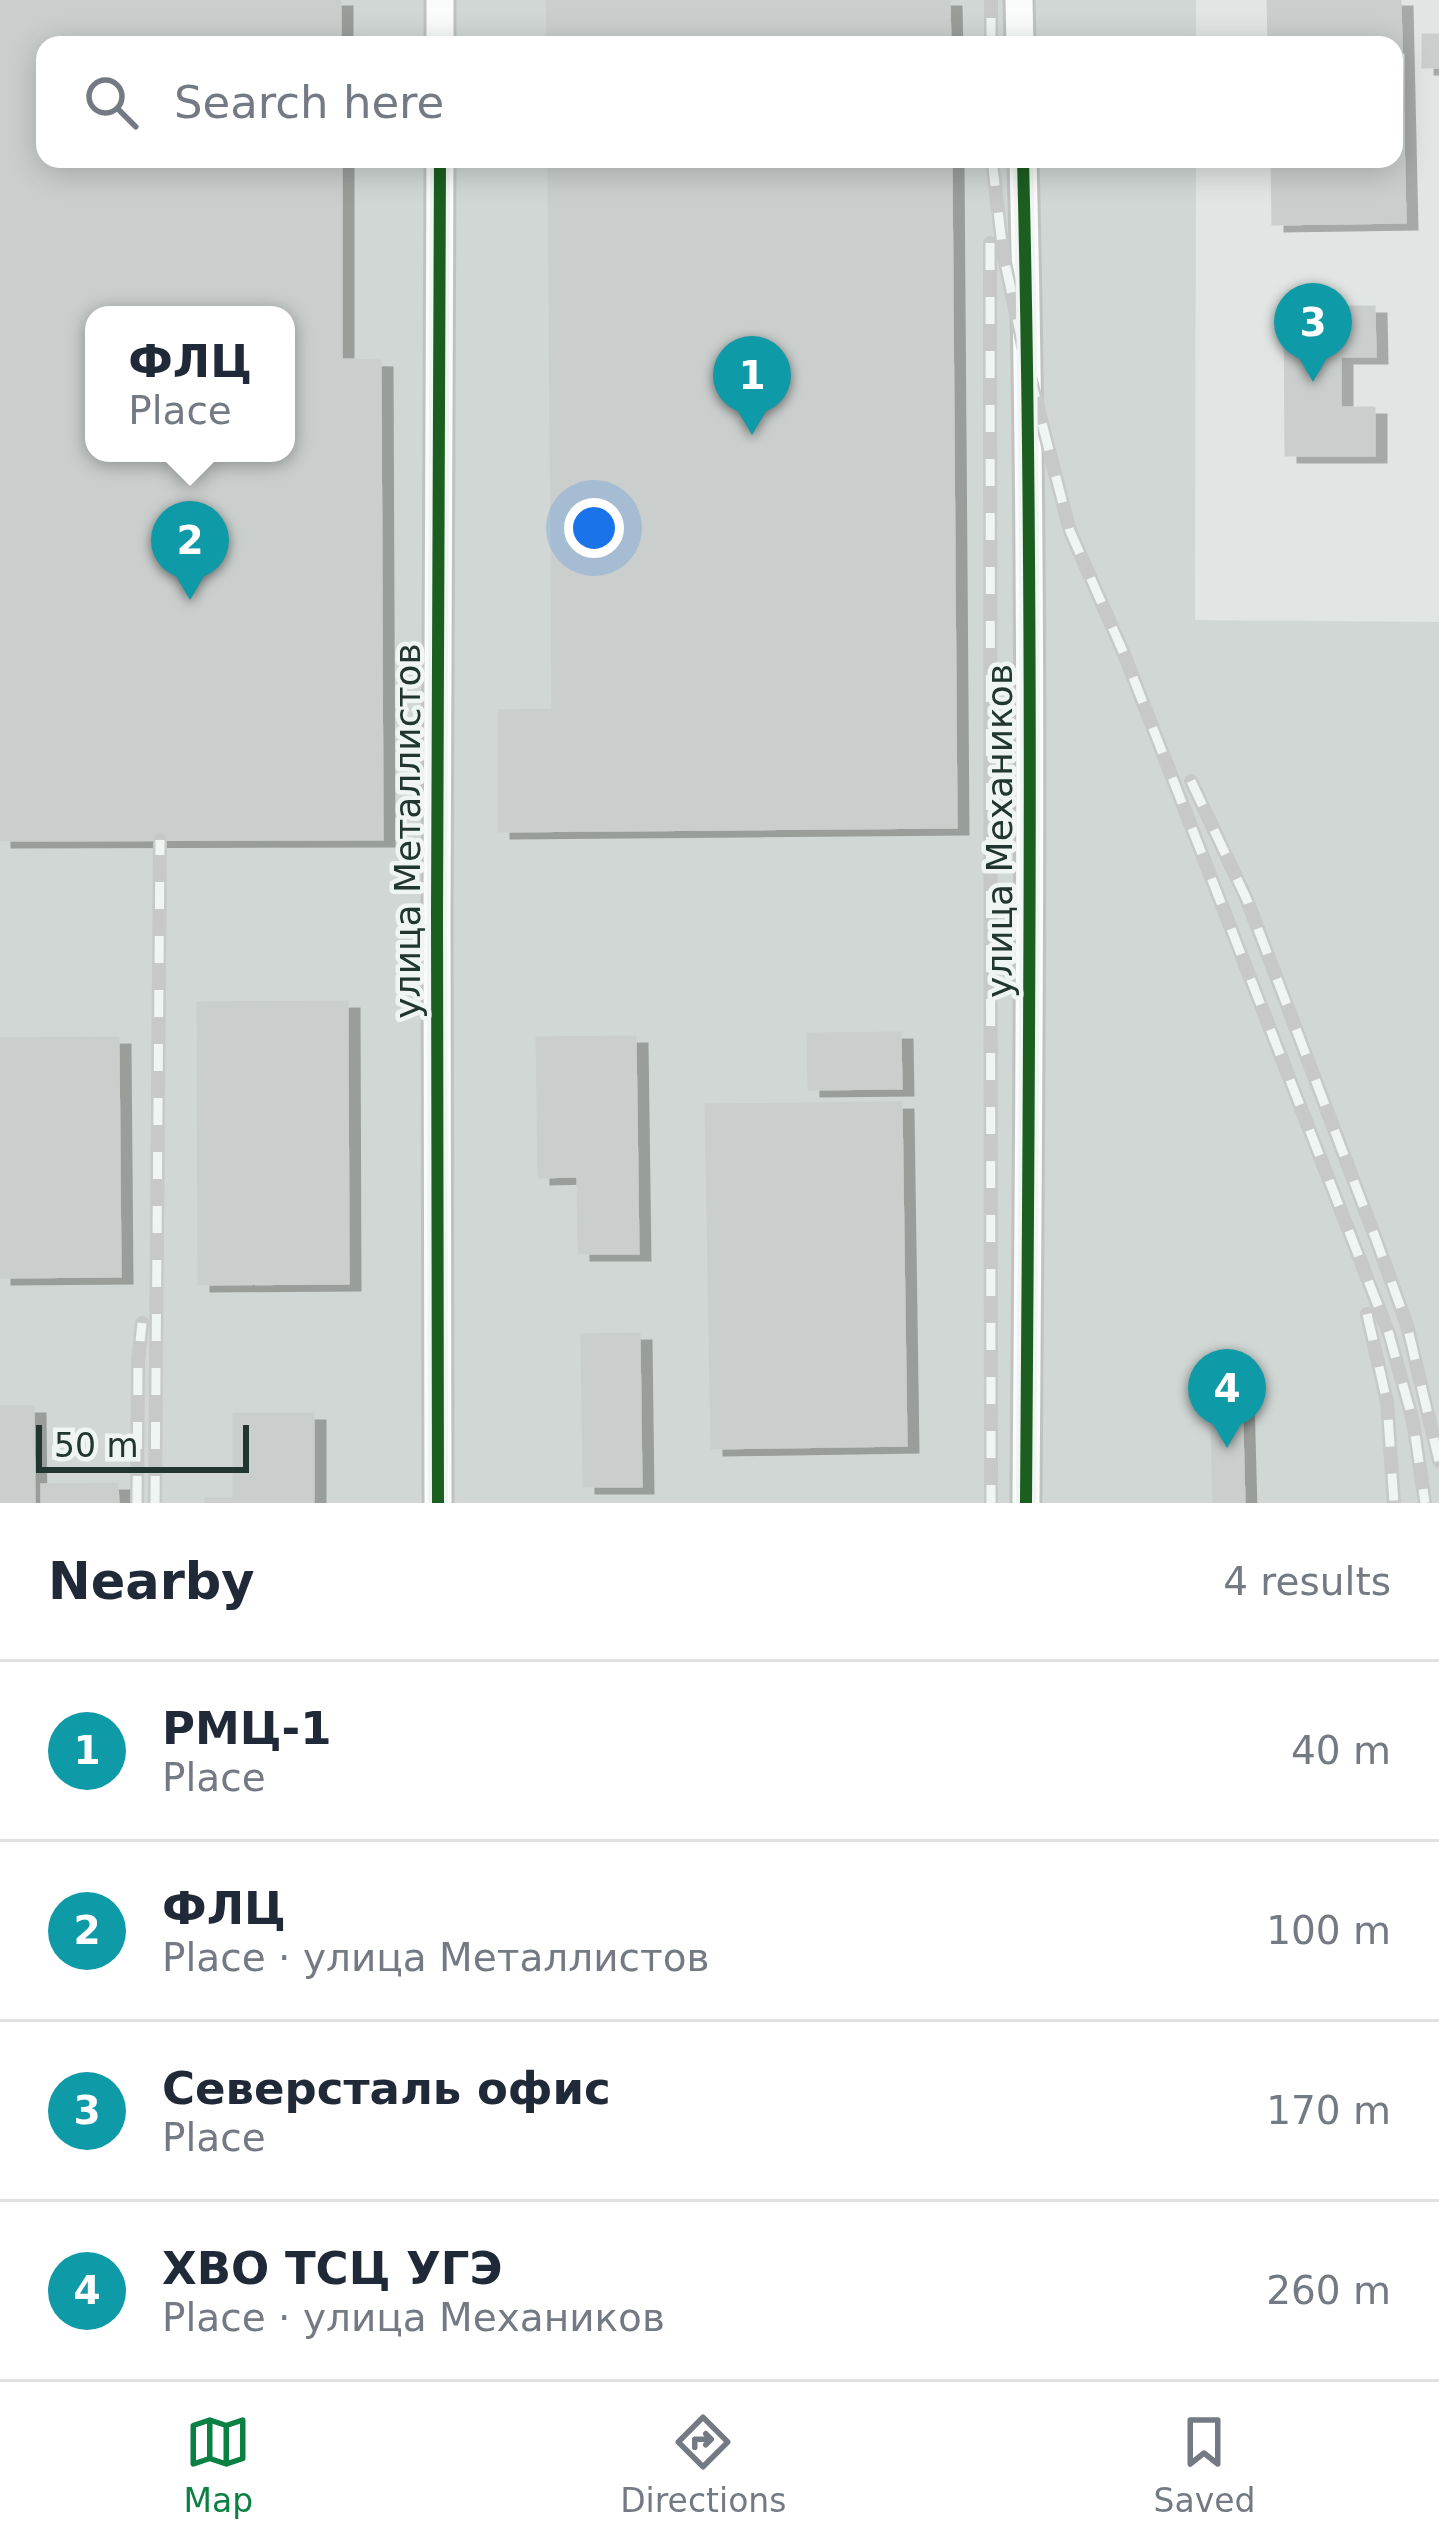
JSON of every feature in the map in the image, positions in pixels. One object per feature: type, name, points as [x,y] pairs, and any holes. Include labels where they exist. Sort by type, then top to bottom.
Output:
[{"type":"street","points":[[440,0],[440,36]]},
{"type":"street","points":[[1019,0],[1020,36]]},
{"type":"street","name":"улица Металлистов","points":[[438,1503],[440,168]]},
{"type":"street","name":"улица Механиков","points":[[1023,168],[1030,879],[1026,1503]]},
{"type":"shaded area","points":[[0,0],[1196,0],[1196,36],[36,36],[36,168],[1196,168],[1195,620],[1439,622],[1439,1503],[0,1503]]},
{"type":"building","points":[[0,0],[340,0],[340,36],[36,36],[36,168],[341,168],[341,360],[380,361],[382,839],[0,840]]},
{"type":"building","points":[[547,0],[949,0],[950,36],[548,36]]},
{"type":"building","points":[[1268,0],[1400,0],[1401,36],[1269,36]]},
{"type":"building","points":[[1423,35],[1439,35],[1439,67],[1423,67]]},
{"type":"building","points":[[1403,133],[1405,222],[1273,224],[1272,168],[1403,168]]},
{"type":"building","points":[[549,168],[951,168],[956,827],[499,831],[499,711],[553,710]]},
{"type":"building","points":[[1285,307],[1374,307],[1375,356],[1340,356],[1340,408],[1374,408],[1374,455],[1286,455]]},
{"type":"building","points":[[347,1002],[348,1283],[199,1284],[198,1003]]},
{"type":"building","points":[[900,1033],[901,1088],[809,1089],[808,1034]]},
{"type":"building","points":[[635,1037],[638,1253],[579,1253],[578,1176],[539,1177],[537,1038]]},
{"type":"building","points":[[118,1038],[120,1276],[0,1277],[0,1039]]},
{"type":"building","points":[[901,1103],[906,1445],[712,1448],[706,1105]]},
{"type":"building","points":[[639,1334],[641,1486],[584,1486],[582,1335]]},
{"type":"building","points":[[1241,1391],[1244,1503],[1214,1503],[1211,1392]]},
{"type":"building","points":[[0,1407],[33,1407],[34,1503],[0,1503]]},
{"type":"building","points":[[234,1414],[313,1414],[313,1503],[206,1503],[206,1499],[234,1499]]},
{"type":"building","points":[[117,1484],[118,1503],[42,1503],[42,1485]]},
{"type":"railway","points":[[991,0],[991,36]]},
{"type":"railway","points":[[993,168],[1003,253],[1070,531],[1124,654],[1389,1334],[1413,1421],[1425,1503]]},
{"type":"railway","points":[[990,243],[991,1503]]},
{"type":"railway","points":[[1191,781],[1247,900],[1377,1242],[1407,1325],[1439,1461]]},
{"type":"railway","points":[[155,1503],[160,840]]},
{"type":"railway","points":[[1367,1314],[1387,1402],[1394,1503]]},
{"type":"railway","points":[[137,1503],[142,1323]]},
{"type":"cycle path","points":[[438,1503],[440,168]]},
{"type":"cycle path","points":[[1023,168],[1030,663],[1026,1503]]},
{"type":"place","name":"Северсталь офис","points":[[1313,382]]},
{"type":"place","name":"РМЦ-1","points":[[752,435]]},
{"type":"place","name":"ФЛЦ","points":[[190,600]]},
{"type":"place","name":"ХВО ТСЦ УГЭ","points":[[1227,1448]]}]
